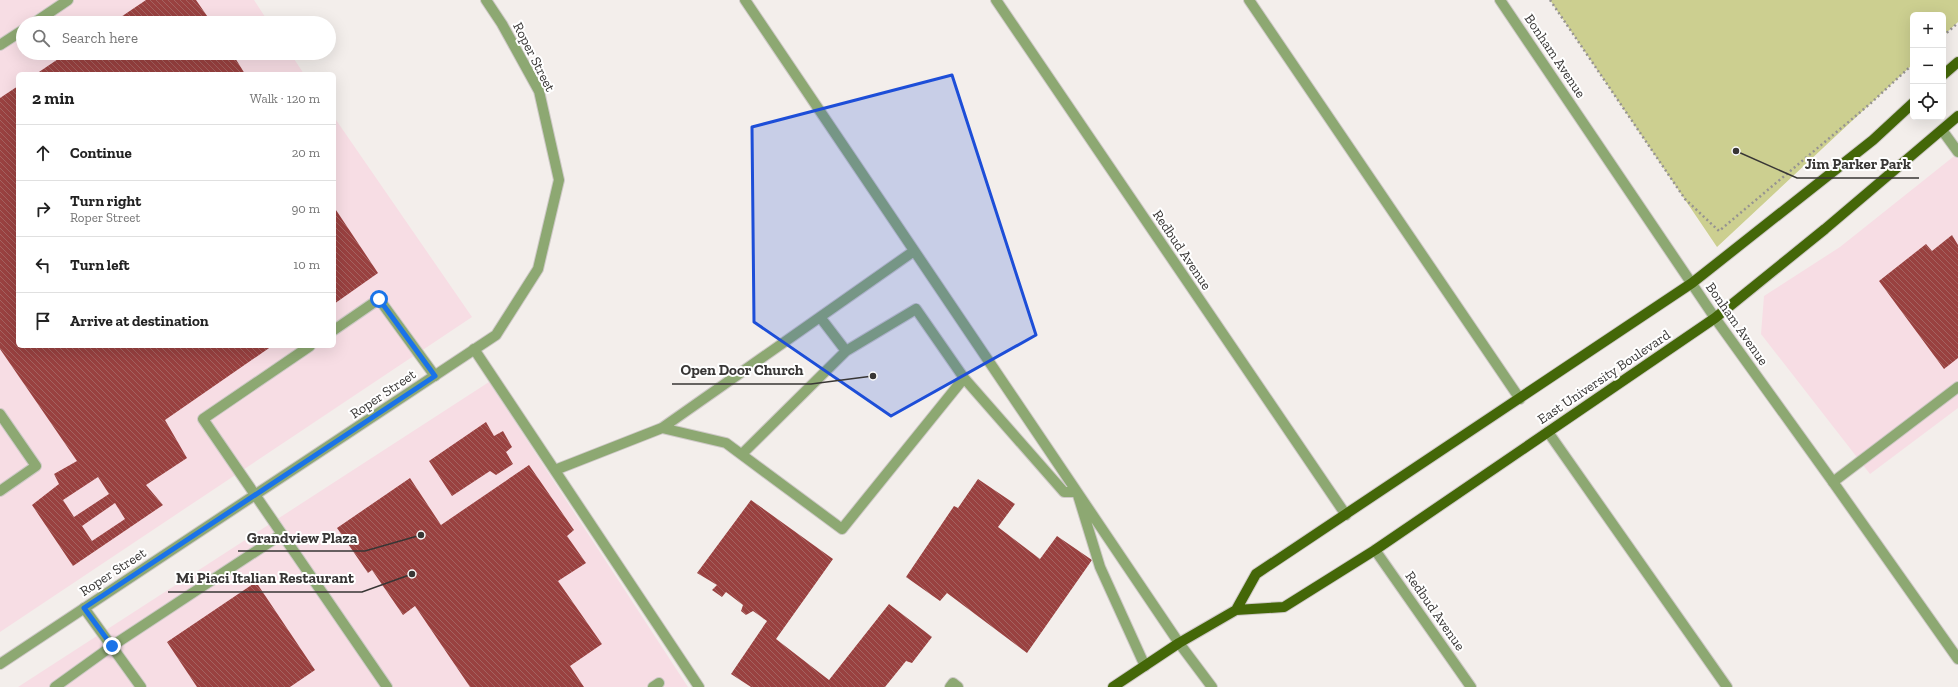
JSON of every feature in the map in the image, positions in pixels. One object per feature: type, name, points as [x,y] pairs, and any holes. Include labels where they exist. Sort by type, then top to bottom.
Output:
[{"type":"main road","points":[[1946,72],[1958,62]]},
{"type":"main road","name":"East University Boulevard","points":[[1236,610],[1256,574],[1692,283],[1872,140],[1910,106]]},
{"type":"main road","name":"East University Boulevard","points":[[1113,687],[1180,643],[1236,610],[1284,607],[1375,550],[1715,318],[1958,116]]},
{"type":"street","points":[[44,16],[68,0]]},
{"type":"street","name":"Roper Street","points":[[0,664],[496,335],[538,269],[559,180],[539,91],[502,24],[486,0]]},
{"type":"street","points":[[745,0],[1077,492],[1180,643],[1212,687]]},
{"type":"street","name":"Redbud Avenue","points":[[996,0],[1346,515]]},
{"type":"street","points":[[1249,0],[1520,398]]},
{"type":"street","name":"Bonham Avenue","points":[[1500,0],[1715,318],[1956,654]]},
{"type":"street","points":[[0,45],[16,35]]},
{"type":"street","points":[[1942,130],[1958,152]]},
{"type":"street","points":[[555,470],[662,428],[914,251]]},
{"type":"street","points":[[336,329],[379,299],[435,376]]},
{"type":"street","points":[[742,454],[846,351],[916,309],[964,378],[1064,492],[1077,492]]},
{"type":"street","points":[[820,317],[846,351]]},
{"type":"street","points":[[307,348],[203,419],[387,687]]},
{"type":"street","points":[[474,349],[699,687]]},
{"type":"street","points":[[662,428],[726,442],[842,529],[964,378]]},
{"type":"street","points":[[1833,482],[1958,387]]},
{"type":"street","points":[[0,414],[36,466],[0,491]]},
{"type":"street","points":[[1548,432],[1727,687]]},
{"type":"street","points":[[1077,492],[1100,567],[1145,666]]},
{"type":"street","points":[[54,687],[112,646],[282,534]]},
{"type":"street","name":"Redbud Avenue","points":[[1375,550],[1471,687]]},
{"type":"street","points":[[84,608],[141,687]]},
{"type":"street","points":[[950,687],[953,683],[958,687]]},
{"type":"path","points":[[1550,0],[1685,199],[1719,231],[1871,103],[1910,67]]},
{"type":"path","points":[[1946,33],[1958,22]]},
{"type":"highlighted area","points":[[952,75],[1036,335],[891,416],[754,322],[752,127]]},
{"type":"shaded area","points":[[0,0],[254,0],[264,16],[16,16],[16,60],[295,60],[303,72],[16,72],[16,348],[336,348],[336,120],[472,317],[0,632]]},
{"type":"shaded area","points":[[1958,153],[1958,408],[1870,474],[1761,334],[1764,296],[1840,247]]},
{"type":"shaded area","points":[[489,382],[688,687],[18,687]]},
{"type":"green space","points":[[1550,0],[1958,0],[1958,22],[1946,33],[1946,12],[1910,12],[1910,67],[1717,247]]},
{"type":"building","points":[[146,0],[196,0],[207,16],[122,16]]},
{"type":"building","points":[[57,60],[236,60],[244,72],[39,72]]},
{"type":"building","points":[[16,87],[16,348],[269,348],[165,420],[187,458],[146,485],[163,505],[73,566],[32,505],[59,484],[54,474],[77,461],[0,349],[0,98]],"holes":[[[98,477],[109,494],[74,517],[63,500]],[[115,503],[125,519],[92,541],[82,526]]]},
{"type":"building","points":[[336,210],[378,273],[336,303]]},
{"type":"building","points":[[1952,235],[1958,245],[1958,358],[1944,369],[1879,281],[1926,244],[1932,251]]},
{"type":"building","points":[[486,422],[494,436],[503,431],[512,447],[506,452],[513,464],[496,475],[490,471],[452,496],[429,461]]},
{"type":"building","points":[[529,465],[574,530],[567,536],[586,563],[558,581],[602,644],[570,666],[584,687],[470,687],[415,606],[403,615],[372,570],[368,573],[337,528],[410,478],[441,525]]},
{"type":"building","points":[[978,479],[1015,504],[998,527],[1040,559],[1057,536],[1092,560],[1027,653],[947,593],[940,601],[906,577],[954,506],[958,508]]},
{"type":"building","points":[[751,500],[833,559],[776,639],[829,680],[889,604],[932,637],[912,663],[906,661],[885,687],[751,687],[731,674],[767,621],[753,611],[746,615],[741,611],[743,605],[726,592],[722,597],[712,590],[717,585],[697,573]]},
{"type":"building","points":[[256,582],[315,670],[290,687],[197,687],[167,642]]},
{"type":"place","name":"Jim Parker Park","points":[[1736,151]]},
{"type":"place","name":"Open Door Church","points":[[873,376]]},
{"type":"place","name":"Grandview Plaza","points":[[421,535]]},
{"type":"place","name":"Mi Piaci Italian Restaurant","points":[[412,574]]},
{"type":"route","points":[[112,646],[84,608],[435,376],[379,299]]}]
